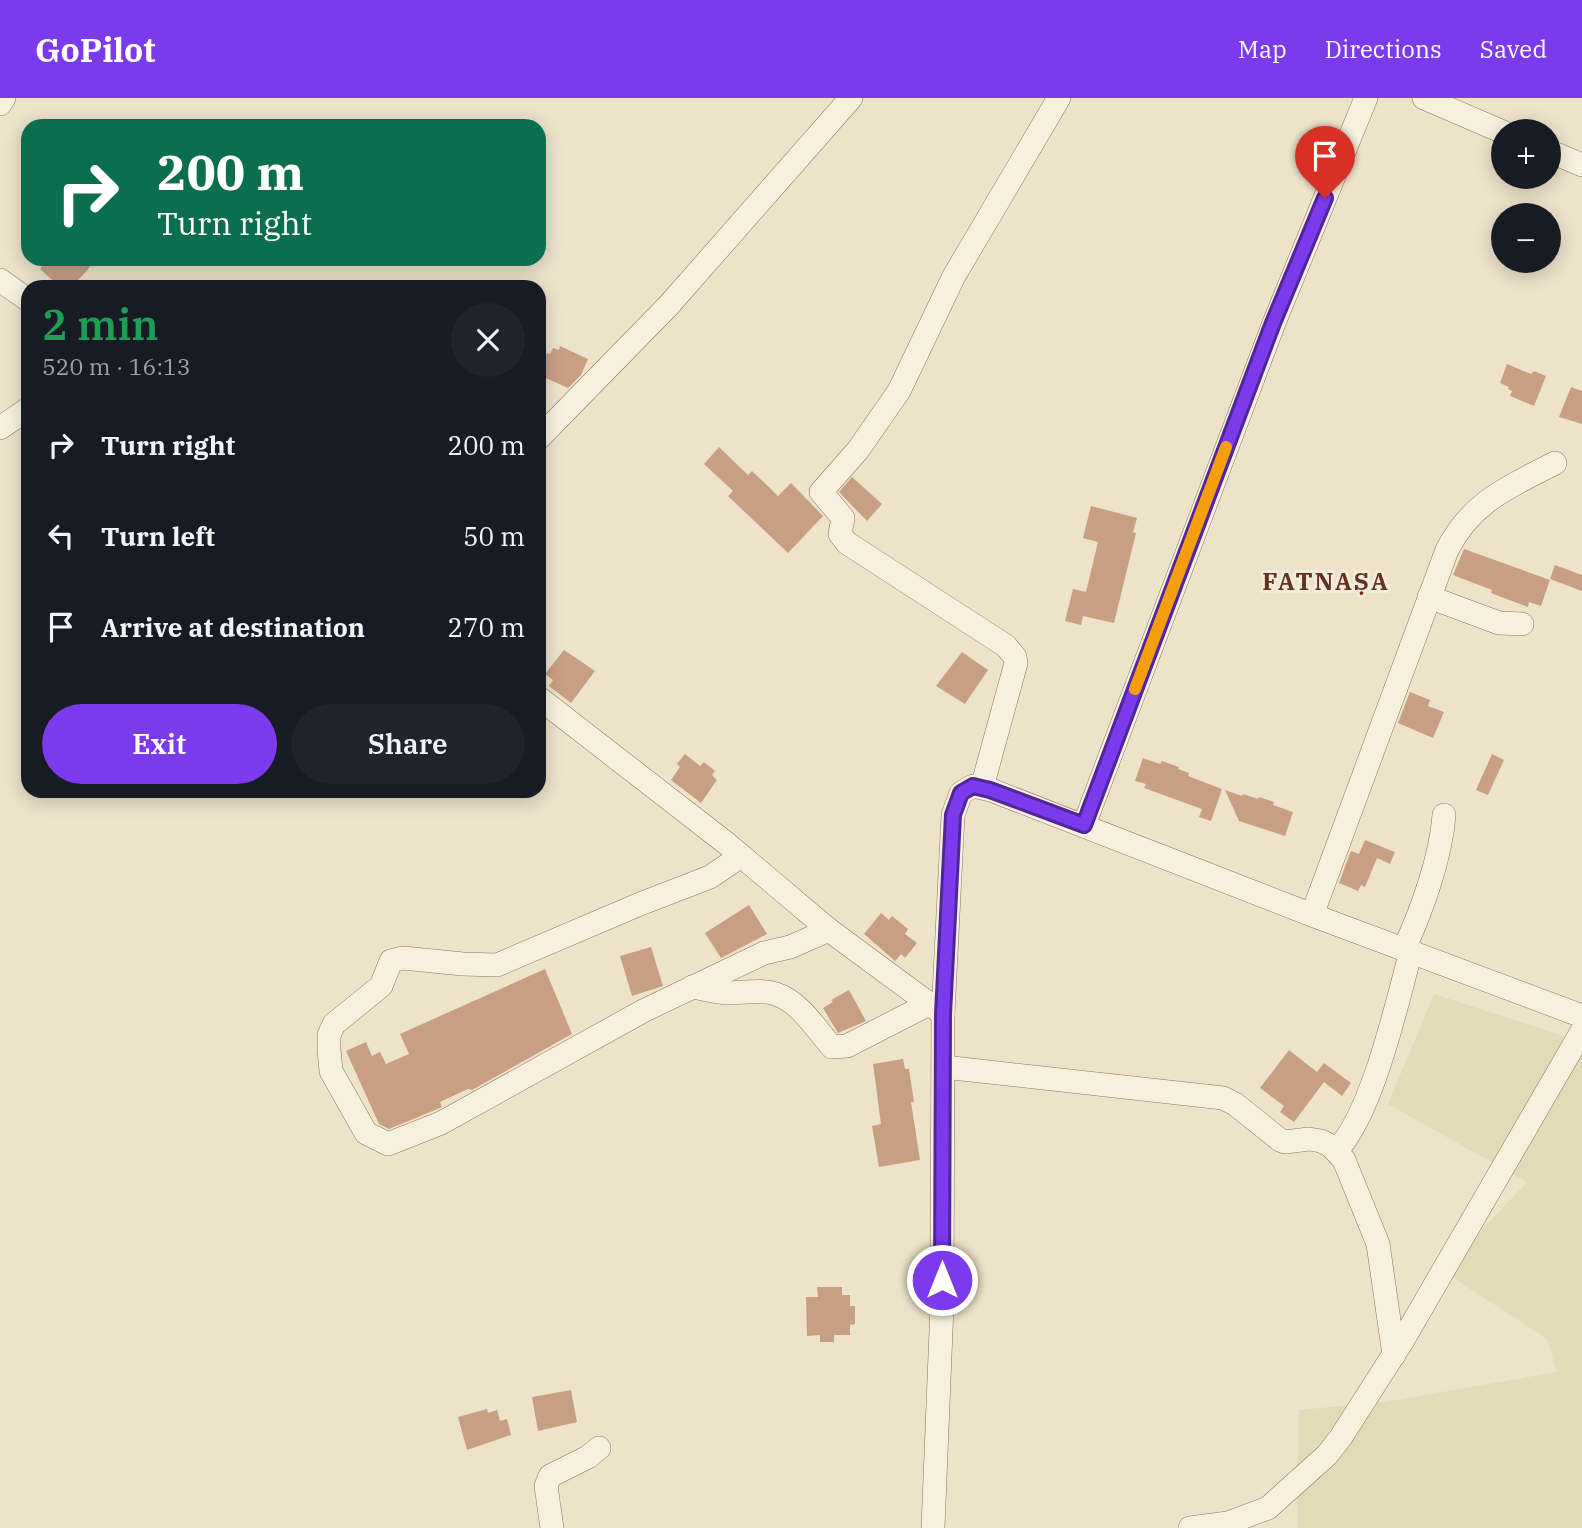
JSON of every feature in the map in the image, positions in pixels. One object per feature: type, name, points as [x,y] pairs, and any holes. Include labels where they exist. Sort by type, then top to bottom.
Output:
[{"type":"street","points":[[0,104],[4,98]]},
{"type":"street","points":[[546,431],[669,305],[851,98]]},
{"type":"street","points":[[982,788],[1016,663],[1015,657],[997,639],[847,543],[840,534],[843,518],[821,492],[858,450],[899,391],[954,276],[1059,98]]},
{"type":"street","points":[[1084,825],[1273,323],[1366,98]]},
{"type":"street","points":[[1424,98],[1491,127]]},
{"type":"street","points":[[1561,156],[1582,165]]},
{"type":"street","points":[[0,280],[21,295]]},
{"type":"street","points":[[0,428],[21,414]]},
{"type":"street","points":[[1312,915],[1447,550],[1464,522],[1483,502],[1555,463]]},
{"type":"street","points":[[1429,597],[1499,623],[1522,624]]},
{"type":"street","points":[[546,703],[741,856],[829,930],[935,1009]]},
{"type":"street","points":[[933,1528],[942,1306],[944,1067],[935,1009],[953,815],[961,793],[973,786],[982,788],[1582,1016]]},
{"type":"street","points":[[1336,1151],[1353,1129],[1370,1088],[1426,895],[1443,831],[1444,815]]},
{"type":"street","points":[[741,856],[710,877],[497,965],[403,958],[391,961],[381,986],[334,1024],[329,1035],[331,1071],[366,1133],[388,1144],[441,1123],[645,1010],[764,953],[806,942],[829,930]]},
{"type":"street","points":[[692,987],[721,993],[776,994],[818,1028],[832,1047],[847,1046],[935,1009]]},
{"type":"street","points":[[1191,1528],[1207,1527],[1256,1514],[1276,1501],[1326,1455],[1341,1437],[1394,1355],[1582,1031]]},
{"type":"street","points":[[944,1067],[1223,1098],[1235,1104],[1280,1140],[1316,1140],[1326,1143],[1343,1160],[1362,1200],[1378,1244],[1394,1355]]},
{"type":"street","points":[[552,1528],[546,1486],[550,1476],[589,1457],[598,1448]]},
{"type":"shaded area","points":[[1434,994],[1582,1042],[1582,1528],[1297,1528],[1299,1410],[1384,1402],[1557,1372],[1547,1339],[1443,1271],[1527,1182],[1388,1104]]},
{"type":"building","points":[[42,266],[90,267],[78,280],[52,280],[40,269]]},
{"type":"building","points":[[560,346],[588,359],[581,375],[568,388],[546,378],[546,355],[550,354],[553,348],[559,350]]},
{"type":"building","points":[[1507,364],[1531,374],[1534,371],[1546,376],[1534,406],[1510,396],[1512,391],[1509,387],[1500,383]]},
{"type":"building","points":[[1571,387],[1582,391],[1582,424],[1559,417]]},
{"type":"building","points":[[719,447],[748,475],[752,471],[778,496],[791,483],[823,516],[788,553],[728,496],[733,491],[704,464]]},
{"type":"building","points":[[852,477],[882,504],[867,521],[839,492]]},
{"type":"building","points":[[1091,506],[1137,518],[1133,532],[1136,533],[1114,623],[1083,616],[1081,625],[1065,621],[1073,589],[1086,592],[1098,542],[1083,538]]},
{"type":"building","points":[[1464,549],[1550,580],[1541,606],[1529,602],[1528,607],[1453,575]]},
{"type":"building","points":[[1555,565],[1582,575],[1582,591],[1550,579]]},
{"type":"building","points":[[564,650],[595,671],[571,703],[549,686],[553,680],[546,673]]},
{"type":"building","points":[[962,652],[988,670],[965,704],[936,686]]},
{"type":"building","points":[[1410,692],[1430,700],[1428,706],[1444,712],[1433,738],[1398,723]]},
{"type":"building","points":[[685,754],[700,766],[704,762],[715,771],[712,775],[717,780],[701,803],[671,780],[680,767],[677,764]]},
{"type":"building","points":[[1492,754],[1504,760],[1488,795],[1476,790]]},
{"type":"building","points":[[1143,758],[1179,767],[1178,769],[1189,773],[1188,776],[1222,789],[1211,821],[1199,817],[1202,809],[1144,788],[1146,784],[1135,781]]},
{"type":"building","points":[[1225,790],[1242,796],[1259,797],[1293,812],[1285,836],[1239,821]]},
{"type":"building","points":[[1365,840],[1395,852],[1390,864],[1377,858],[1365,887],[1361,885],[1358,891],[1339,883],[1351,851],[1359,854]]},
{"type":"building","points":[[749,905],[767,934],[721,958],[705,933]]},
{"type":"building","points":[[881,913],[889,920],[892,916],[908,929],[905,934],[917,943],[905,958],[901,954],[895,961],[864,934]]},
{"type":"building","points":[[651,947],[663,986],[632,996],[620,956]]},
{"type":"building","points":[[545,969],[572,1034],[472,1090],[468,1089],[440,1102],[442,1107],[389,1129],[379,1124],[346,1051],[366,1042],[372,1056],[380,1052],[386,1064],[409,1054],[400,1034]]},
{"type":"building","points":[[849,990],[866,1021],[838,1033],[823,1008]]},
{"type":"building","points":[[1289,1050],[1317,1072],[1324,1063],[1351,1083],[1342,1096],[1324,1082],[1294,1122],[1280,1112],[1284,1106],[1260,1088]]},
{"type":"building","points":[[903,1059],[905,1069],[909,1069],[920,1160],[879,1167],[872,1126],[881,1124],[873,1064]]},
{"type":"building","points":[[817,1287],[842,1287],[842,1295],[850,1295],[850,1306],[855,1306],[855,1324],[850,1325],[850,1335],[834,1335],[834,1342],[820,1342],[820,1335],[807,1336],[806,1297],[818,1297]]},
{"type":"building","points":[[571,1390],[577,1422],[538,1431],[532,1397]]},
{"type":"building","points":[[487,1409],[488,1413],[497,1410],[500,1421],[507,1419],[511,1435],[467,1450],[458,1417]]},
{"type":"slow traffic","points":[[1135,689],[1226,447]]},
{"type":"district","name":"FATNAṢA","points":[[1326,581]]},
{"type":"route","points":[[942,1280],[943,1014],[953,815],[961,793],[973,786],[1084,825],[1273,323],[1325,198]]}]
